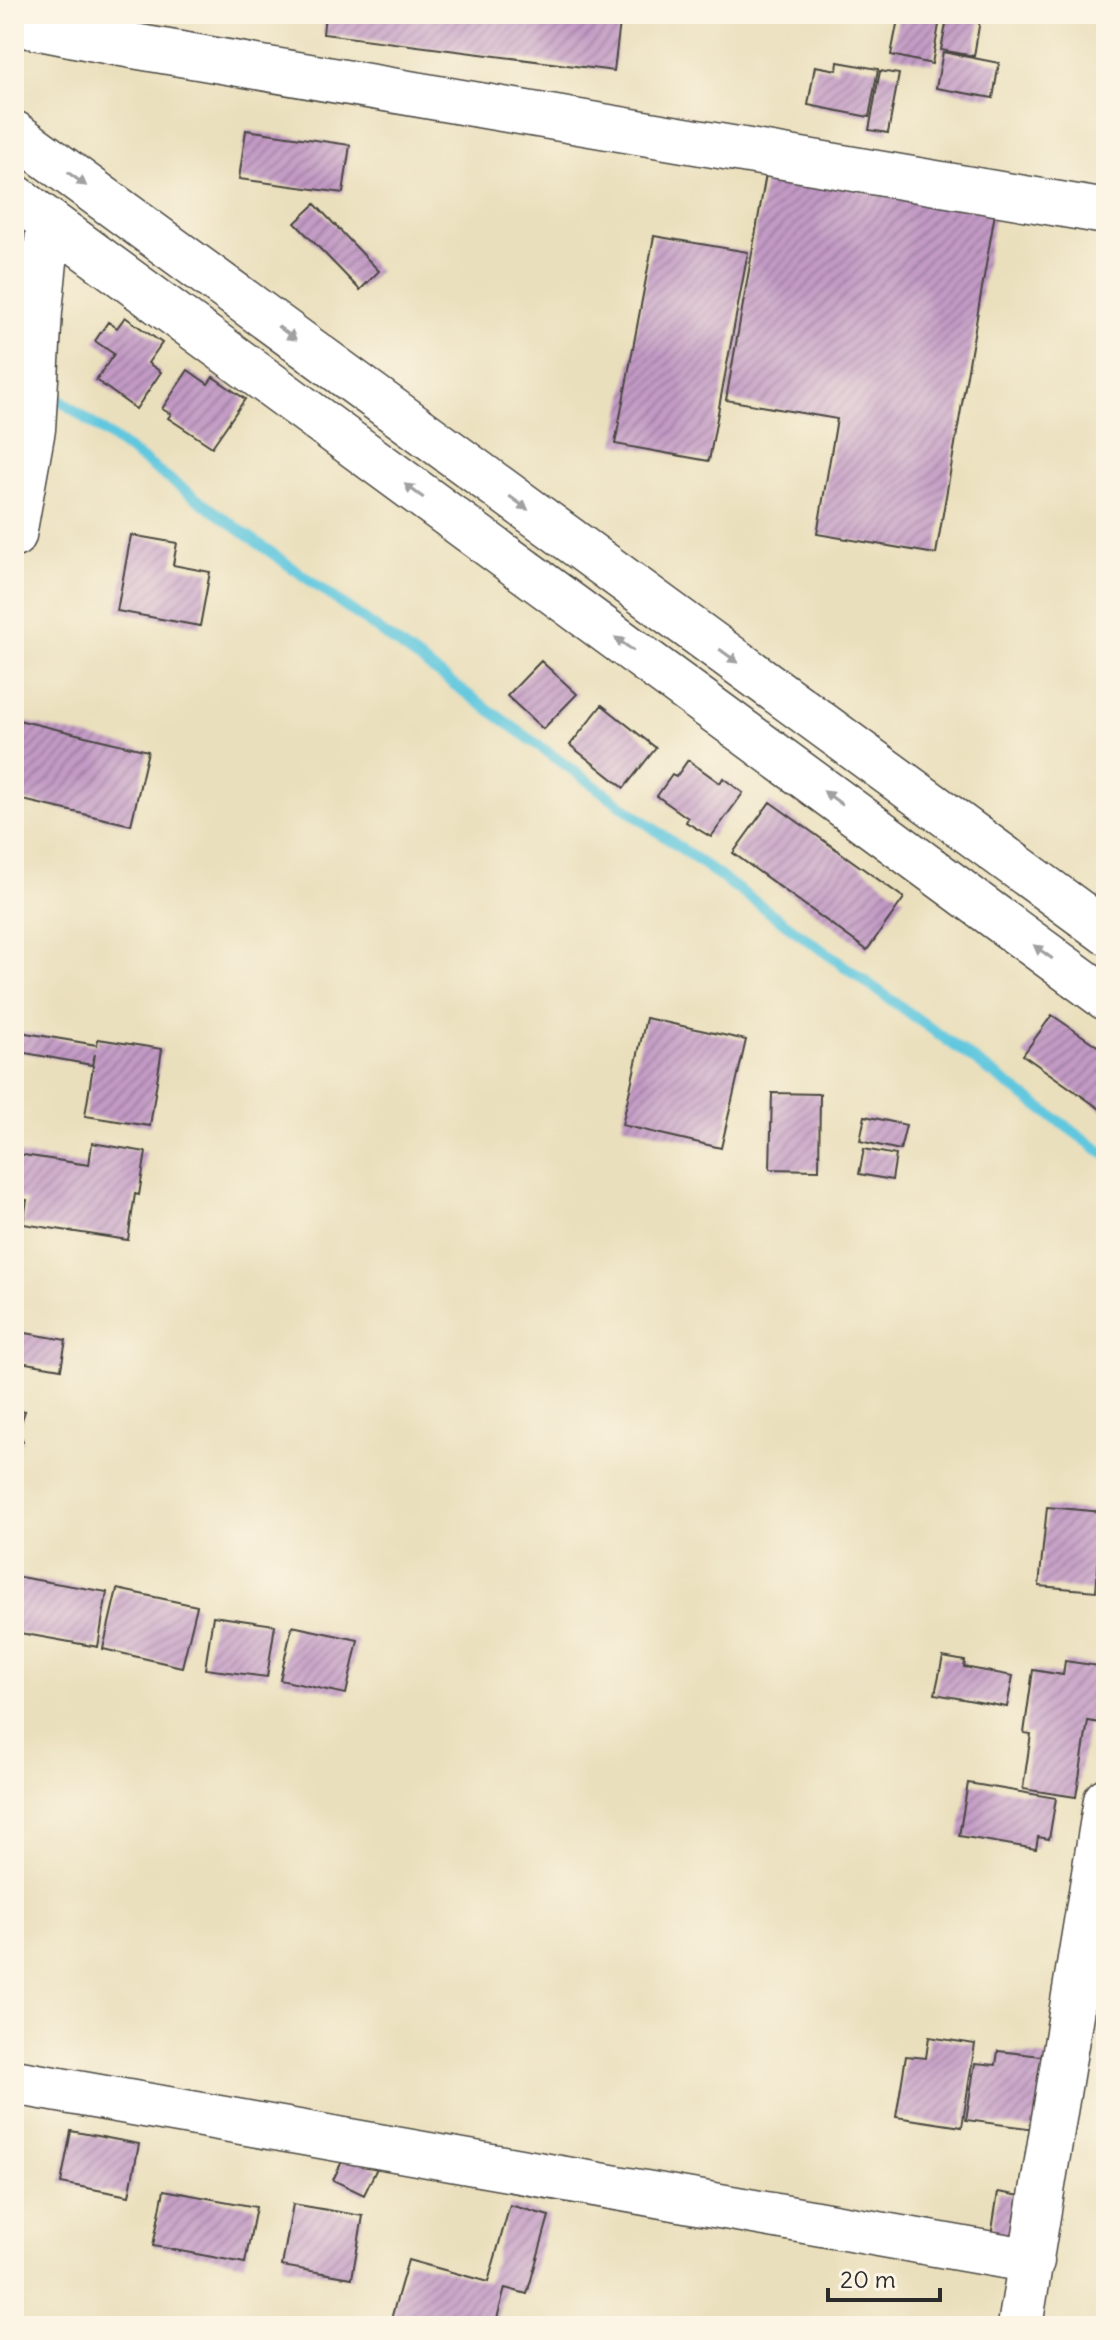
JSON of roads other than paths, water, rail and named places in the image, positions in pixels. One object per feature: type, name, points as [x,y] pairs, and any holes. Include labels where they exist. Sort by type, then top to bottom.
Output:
[{"type":"street","points":[[14,23],[126,45],[1106,212]]},
{"type":"street","points":[[14,133],[1106,932]]},
{"type":"street","points":[[14,196],[1106,998]]},
{"type":"street","points":[[14,535],[33,429],[49,222]]},
{"type":"street","points":[[1020,2326],[1106,1800]]},
{"type":"street","points":[[14,2082],[1032,2261]]},
{"type":"waterway","points":[[46,390],[1106,1155]]}]
